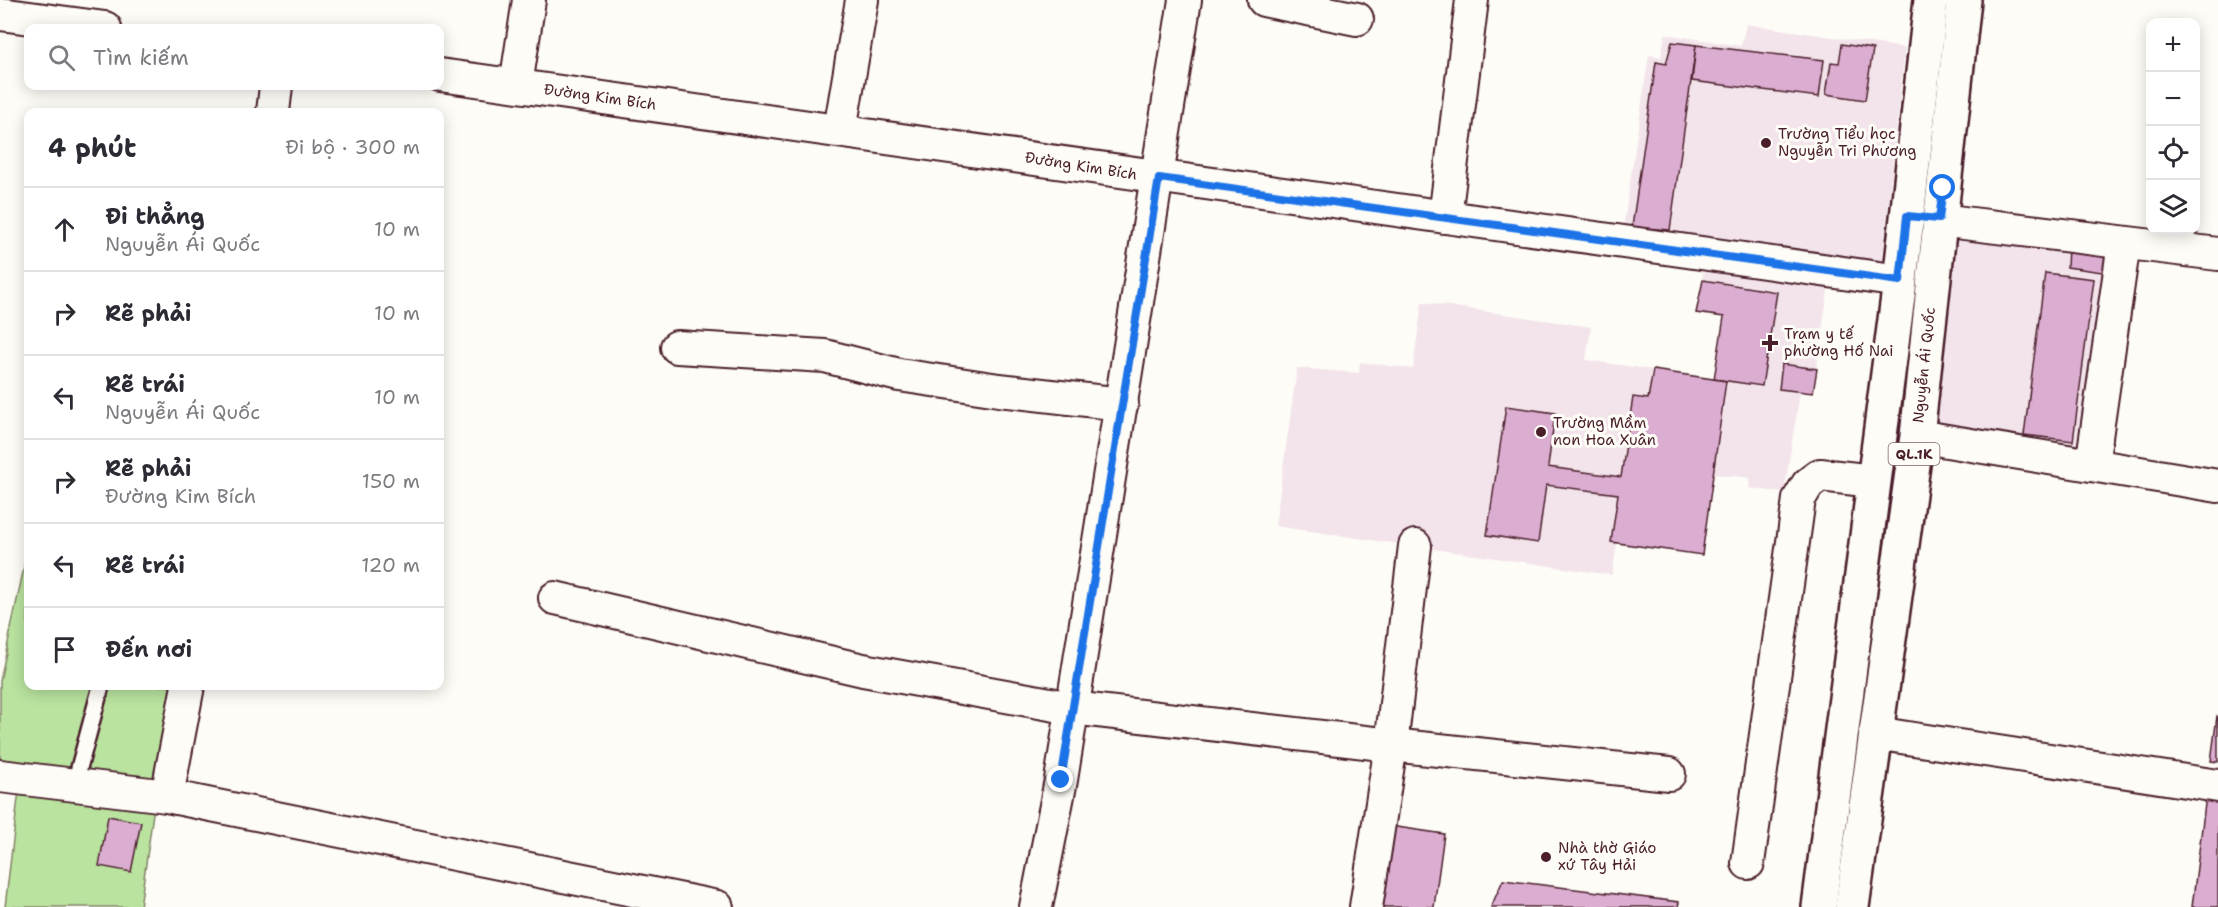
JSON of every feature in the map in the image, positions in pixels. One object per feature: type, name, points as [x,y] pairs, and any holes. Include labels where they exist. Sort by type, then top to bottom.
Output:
[{"type":"main road","name":"QL.1K","points":[[1819,907],[1900,281],[1931,0]]},
{"type":"main road","name":"Nguyễn Ái Quốc","points":[[1852,907],[1917,436],[1964,0]]},
{"type":"main road","points":[[1907,216],[1939,219]]},
{"type":"main road","points":[[1900,281],[1933,286]]},
{"type":"street","points":[[516,85],[529,0]]},
{"type":"street","points":[[840,130],[862,0]]},
{"type":"street","points":[[1036,907],[1072,708],[1122,404],[1185,0]]},
{"type":"street","points":[[1264,0],[1357,19]]},
{"type":"street","points":[[1445,217],[1472,0]]},
{"type":"street","points":[[0,14],[75,24]]},
{"type":"street","name":"Đường Kim Bích","points":[[444,76],[1900,281]]},
{"type":"street","points":[[273,108],[276,90]]},
{"type":"street","points":[[1939,219],[2218,255]]},
{"type":"street","points":[[2092,465],[2124,243]]},
{"type":"street","points":[[677,347],[825,356],[899,375],[999,390],[1122,404]]},
{"type":"street","points":[[1917,436],[2218,486]]},
{"type":"street","points":[[1748,863],[1799,500],[1808,484],[1820,475],[1874,481]]},
{"type":"street","points":[[1366,907],[1391,745],[1415,546]]},
{"type":"street","points":[[555,598],[863,670],[1072,708],[1669,774]]},
{"type":"street","points":[[167,796],[187,690]]},
{"type":"street","points":[[1875,733],[2218,786]]},
{"type":"street","points":[[0,776],[75,783],[167,796],[717,907]]},
{"type":"lane","points":[[75,783],[101,690]]},
{"type":"shaded area","name":"Trường Tiểu học Nguyễn Tri Phương","points":[[1746,24],[1905,48],[1882,266],[1623,229],[1649,55],[1661,57],[1665,34],[1741,46]]},
{"type":"shaded area","points":[[1957,232],[2111,253],[2085,455],[1936,429]]},
{"type":"shaded area","name":"Trường Mầm non Hoa Xuân","points":[[1705,265],[1829,283],[1813,393],[1800,392],[1784,493],[1749,488],[1750,478],[1712,474],[1702,555],[1617,543],[1612,575],[1275,526],[1297,368],[1359,373],[1360,362],[1413,369],[1422,302],[1591,327],[1586,360],[1714,379],[1724,317],[1696,313]]},
{"type":"green space","points":[[24,567],[24,690],[176,690],[158,784],[0,764],[0,681]]},
{"type":"green space","points":[[19,790],[154,806],[140,907],[5,907]]},
{"type":"building","points":[[1672,42],[1696,45],[1670,230],[1632,227],[1656,62],[1666,64]]},
{"type":"building","points":[[1842,44],[1873,49],[1865,100],[1826,94],[1831,62],[1839,63]]},
{"type":"building","points":[[1696,45],[1824,60],[1819,97],[1692,81]]},
{"type":"building","points":[[2068,247],[2111,253],[2109,273],[2067,267]]},
{"type":"building","points":[[2045,273],[2094,279],[2073,441],[2024,435]]},
{"type":"building","points":[[1703,280],[1777,292],[1762,386],[1714,379],[1724,317],[1696,313]]},
{"type":"building","points":[[1782,364],[1817,369],[1813,393],[1779,389]]},
{"type":"building","points":[[1653,370],[1726,381],[1702,555],[1611,542],[1618,494],[1546,485],[1538,543],[1487,535],[1506,406],[1555,413],[1548,467],[1621,477],[1633,397],[1648,399]]},
{"type":"building","points":[[2218,717],[2218,762],[2211,761]]},
{"type":"building","points":[[2206,796],[2218,797],[2218,907],[2192,907]]},
{"type":"building","points":[[108,816],[141,822],[131,872],[99,866]]},
{"type":"building","points":[[1390,826],[1444,834],[1434,907],[1378,907]]},
{"type":"building","points":[[1503,880],[1679,902],[1678,907],[1491,907]]},
{"type":"place","name":"Trường Tiểu học Nguyễn Tri Phương","points":[[1766,143]]},
{"type":"place","name":"Trạm y tế phường Hố Nai","points":[[1770,343]]},
{"type":"place","name":"Trường Mầm non Hoa Xuân","points":[[1541,432]]},
{"type":"place","name":"Nhà thờ Giáo xứ Tây Hải","points":[[1546,857]]},
{"type":"route","points":[[1061,780],[1159,178],[1900,281],[1907,216],[1939,219],[1943,188]]}]
